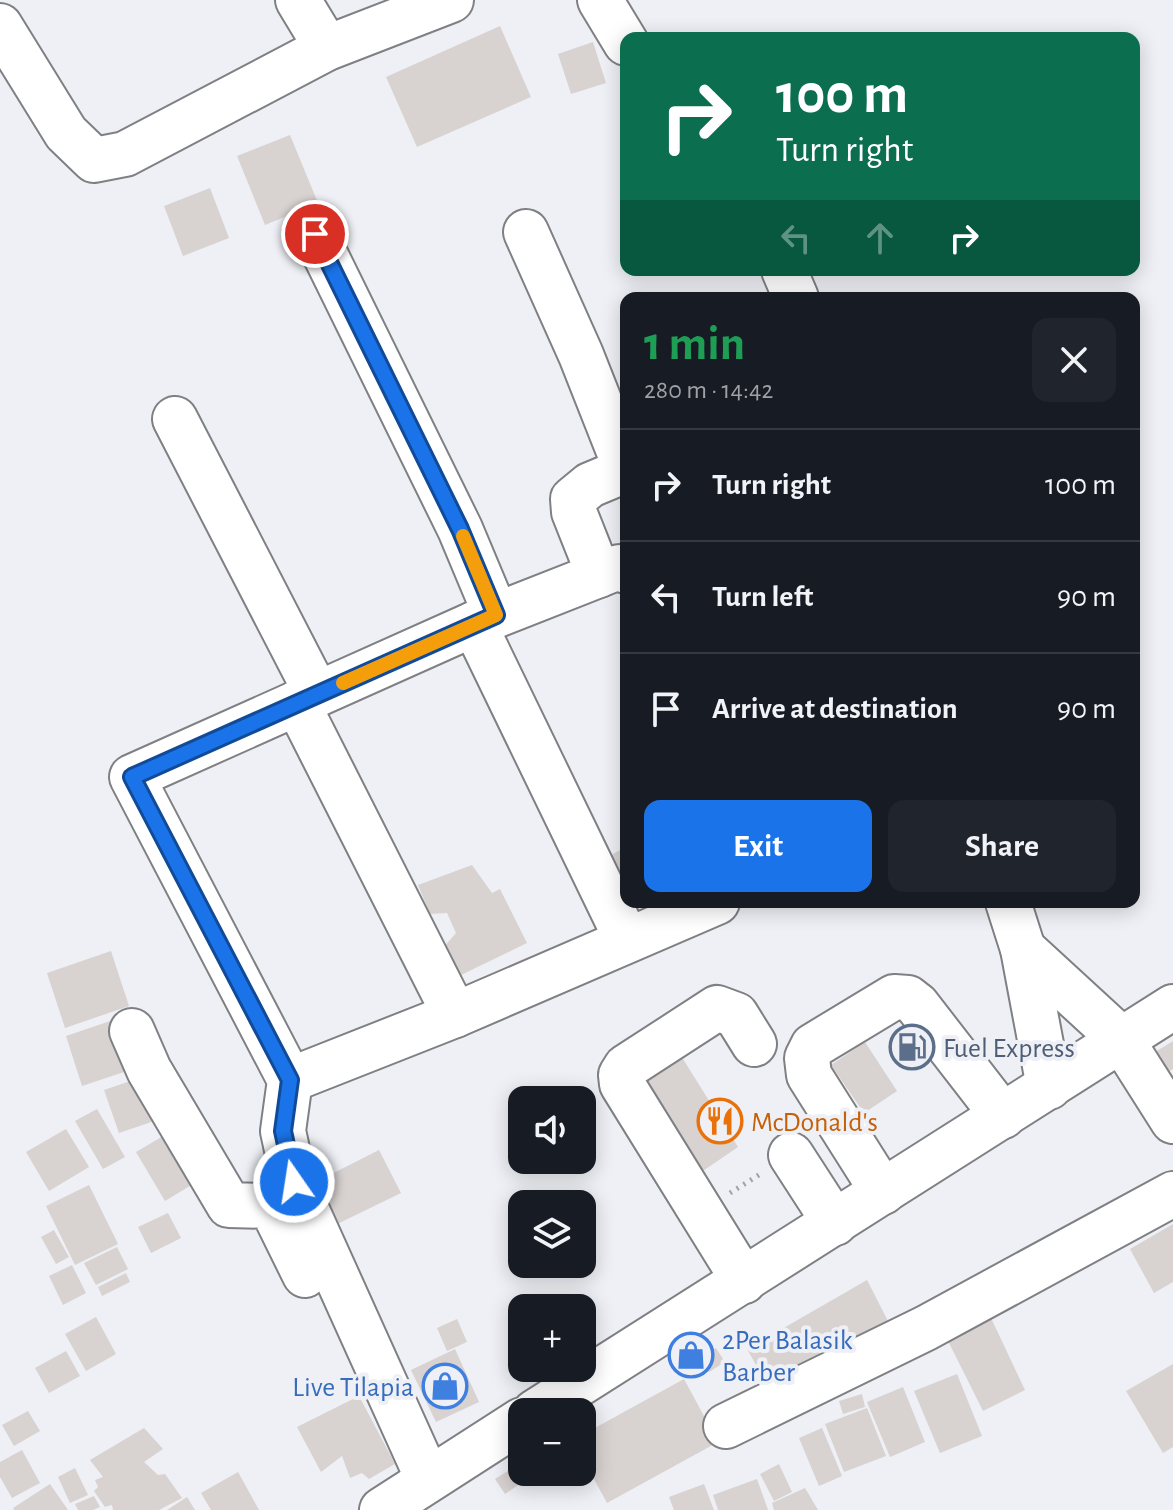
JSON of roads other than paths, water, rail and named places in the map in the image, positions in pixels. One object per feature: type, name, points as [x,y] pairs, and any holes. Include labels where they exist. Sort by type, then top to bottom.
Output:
[{"type":"street","points":[[298,0],[327,48]]},
{"type":"street","points":[[0,26],[66,133],[94,160],[125,154],[327,48],[451,0]]},
{"type":"street","points":[[600,0],[620,33]]},
{"type":"street","points":[[526,232],[581,355],[620,455]]},
{"type":"street","points":[[315,234],[460,529],[485,619],[627,940]]},
{"type":"street","points":[[175,419],[455,1015]]},
{"type":"street","points":[[414,1496],[294,1182],[283,1131],[290,1080],[132,777],[485,619],[613,573],[574,512],[573,499],[590,485],[620,472]]},
{"type":"street","points":[[290,1080],[455,1015],[703,908]]},
{"type":"street","points":[[1010,908],[1023,949],[1049,1087]]},
{"type":"street","points":[[1023,949],[1121,1039],[1173,1121]]},
{"type":"street","points":[[861,1206],[809,1075],[807,1058],[813,1046],[894,997],[908,998],[917,1005],[1003,1116]]},
{"type":"street","points":[[557,1398],[1173,1007]]},
{"type":"street","points":[[744,1281],[622,1084],[621,1075],[626,1067],[717,1008],[736,1015],[754,1044]]},
{"type":"street","points":[[132,1031],[149,1070],[229,1205],[271,1206],[414,1496]]},
{"type":"street","points":[[805,1147],[861,1206]]},
{"type":"street","points":[[726,1426],[926,1328],[1173,1194]]},
{"type":"street","points":[[414,1496],[508,1430]]},
{"type":"place","name":"Fuel Express","points":[[912,1047]]},
{"type":"place","name":"McDonald's","points":[[720,1121]]},
{"type":"place","name":"2Per Balasik Barber","points":[[691,1355]]},
{"type":"place","name":"Live Tilapia","points":[[445,1386]]}]
